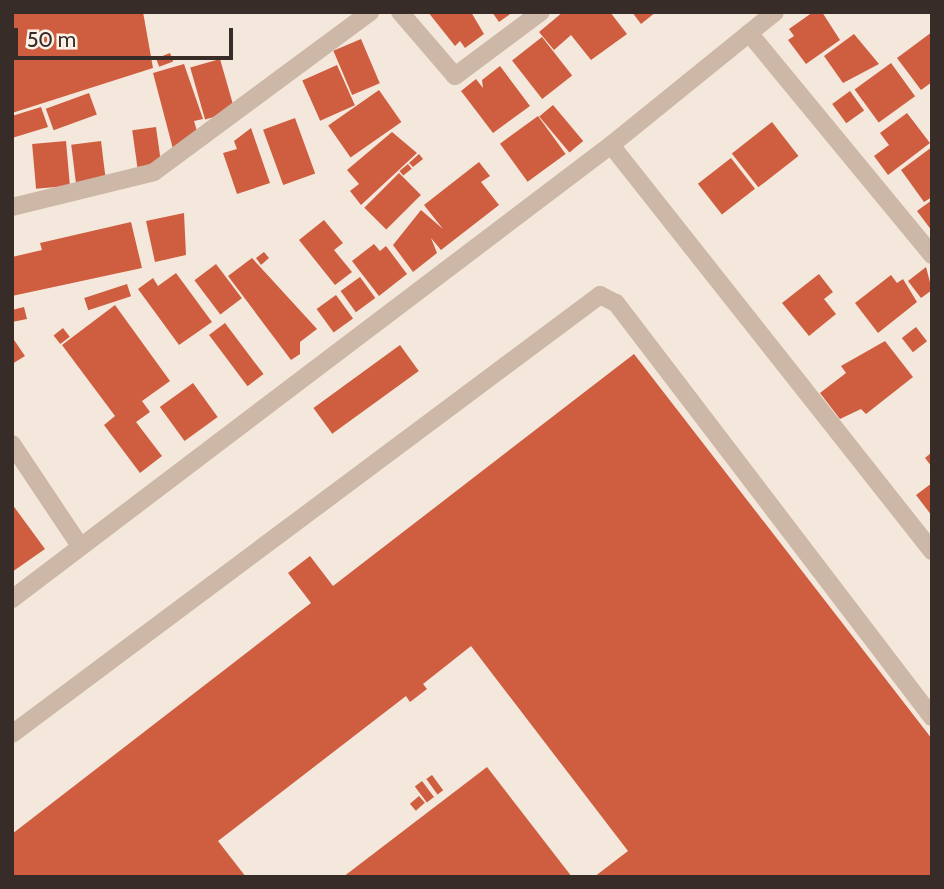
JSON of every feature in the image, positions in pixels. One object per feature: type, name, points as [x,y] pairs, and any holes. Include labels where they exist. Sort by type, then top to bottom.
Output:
[{"type":"street","points":[[12,207],[155,172],[370,12]]},
{"type":"street","points":[[400,12],[455,76],[541,12]]},
{"type":"street","points":[[12,599],[611,145],[775,12]]},
{"type":"street","points":[[748,33],[932,255]]},
{"type":"street","points":[[611,145],[930,545]]},
{"type":"street","points":[[12,734],[600,295],[616,303],[932,717]]},
{"type":"street","points":[[12,444],[80,546]]},
{"type":"building","points":[[12,12],[143,12],[153,68],[12,113]]},
{"type":"building","points":[[428,12],[471,12],[484,34],[465,48],[460,41],[455,46]]},
{"type":"building","points":[[492,12],[513,12],[499,22]]},
{"type":"building","points":[[563,12],[610,12],[627,34],[591,60],[571,35],[554,50],[539,32]]},
{"type":"building","points":[[632,12],[656,12],[641,24]]},
{"type":"building","points":[[813,12],[822,12],[840,40],[806,64],[788,40],[794,36],[789,29]]},
{"type":"building","points":[[932,32],[932,82],[921,90],[897,58]]},
{"type":"building","points":[[854,34],[879,64],[843,83],[824,56]]},
{"type":"building","points":[[542,37],[572,76],[542,99],[512,60]]},
{"type":"building","points":[[361,39],[380,83],[352,95],[333,51]]},
{"type":"building","points":[[170,53],[173,61],[159,67],[156,58]]},
{"type":"building","points":[[220,59],[235,111],[205,119],[190,68]]},
{"type":"building","points":[[891,63],[915,96],[879,123],[855,89]]},
{"type":"building","points":[[184,64],[203,119],[194,121],[199,138],[173,149],[153,73]]},
{"type":"building","points":[[337,65],[355,105],[320,121],[302,80]]},
{"type":"building","points":[[500,66],[530,106],[493,133],[461,91],[476,79],[483,88],[482,80]]},
{"type":"building","points":[[379,90],[401,122],[351,158],[328,126]]},
{"type":"building","points":[[850,91],[864,110],[846,123],[832,104]]},
{"type":"building","points":[[89,93],[97,115],[54,130],[46,109]]},
{"type":"building","points":[[553,105],[583,141],[569,153],[539,117]]},
{"type":"building","points":[[41,107],[48,127],[12,138],[12,116]]},
{"type":"building","points":[[907,113],[930,143],[888,175],[874,156],[889,145],[880,133]]},
{"type":"building","points":[[538,116],[566,154],[528,182],[500,144]]},
{"type":"building","points":[[295,118],[315,173],[283,185],[263,130]]},
{"type":"building","points":[[772,122],[798,156],[758,187],[732,153]]},
{"type":"building","points":[[156,127],[161,164],[137,167],[132,130]]},
{"type":"building","points":[[251,128],[270,183],[237,194],[223,153],[237,149],[234,141]]},
{"type":"building","points":[[392,132],[417,153],[361,205],[350,191],[359,184],[347,170]]},
{"type":"building","points":[[66,141],[70,186],[36,189],[32,144]]},
{"type":"building","points":[[101,141],[106,184],[76,187],[71,145]]},
{"type":"building","points":[[932,147],[932,197],[924,202],[901,170]]},
{"type":"building","points":[[419,154],[423,159],[413,167],[409,163]]},
{"type":"building","points":[[731,158],[755,189],[722,215],[698,184]]},
{"type":"building","points":[[479,162],[490,176],[481,182],[499,205],[441,250],[431,238],[437,253],[413,272],[393,245],[421,210],[443,229],[424,205]]},
{"type":"building","points":[[408,164],[412,169],[403,176],[399,171]]},
{"type":"building","points":[[399,173],[421,195],[386,230],[364,208]]},
{"type":"building","points":[[932,200],[932,231],[917,211]]},
{"type":"building","points":[[184,213],[186,255],[155,262],[146,221]]},
{"type":"building","points":[[324,220],[343,243],[334,250],[352,272],[335,285],[299,240]]},
{"type":"building","points":[[131,222],[142,268],[12,296],[12,257],[42,250],[40,243]]},
{"type":"building","points":[[374,244],[380,251],[386,246],[407,274],[379,296],[352,261]]},
{"type":"building","points":[[264,252],[269,258],[261,265],[256,258]]},
{"type":"building","points":[[252,258],[317,329],[300,342],[300,354],[291,360],[228,276]]},
{"type":"building","points":[[216,264],[242,298],[220,315],[194,280]]},
{"type":"building","points":[[926,267],[932,290],[921,298],[908,281]]},
{"type":"building","points":[[176,273],[212,322],[179,345],[138,289],[153,278],[158,286]]},
{"type":"building","points":[[819,274],[833,292],[824,299],[836,314],[809,336],[782,303]]},
{"type":"building","points":[[891,275],[897,283],[903,279],[917,302],[878,333],[855,303]]},
{"type":"building","points":[[360,277],[375,298],[356,312],[341,291]]},
{"type":"building","points":[[127,284],[131,296],[88,310],[84,298]]},
{"type":"building","points":[[336,295],[353,318],[334,333],[317,309]]},
{"type":"building","points":[[115,305],[170,381],[142,401],[150,412],[136,422],[162,456],[140,473],[104,425],[115,416],[62,345]]},
{"type":"building","points":[[24,307],[27,319],[12,322],[12,310]]},
{"type":"building","points":[[225,323],[264,374],[248,386],[209,335]]},
{"type":"building","points":[[916,327],[927,341],[913,352],[902,338]]},
{"type":"building","points":[[63,328],[70,337],[60,344],[54,335]]},
{"type":"building","points":[[12,337],[25,356],[12,364]]},
{"type":"building","points":[[885,341],[913,377],[866,414],[861,409],[840,419],[820,393],[846,373],[841,366]]},
{"type":"building","points":[[400,345],[419,371],[332,434],[313,408]]},
{"type":"building","points":[[634,354],[932,739],[932,877],[594,877],[628,851],[471,646],[423,684],[427,689],[410,702],[406,696],[218,841],[246,877],[12,877],[12,834],[311,603],[288,573],[310,556],[333,586]]},
{"type":"building","points":[[193,383],[218,417],[185,441],[160,407]]},
{"type":"building","points":[[932,452],[932,467],[925,458]]},
{"type":"building","points":[[932,483],[932,516],[916,495]]},
{"type":"building","points":[[12,504],[45,549],[12,572]]},
{"type":"building","points":[[487,767],[572,877],[343,877]]},
{"type":"building","points":[[432,775],[443,790],[438,794],[426,779]]},
{"type":"building","points":[[422,781],[434,797],[427,802],[415,786]]},
{"type":"building","points":[[419,796],[425,803],[416,811],[410,804]]}]
